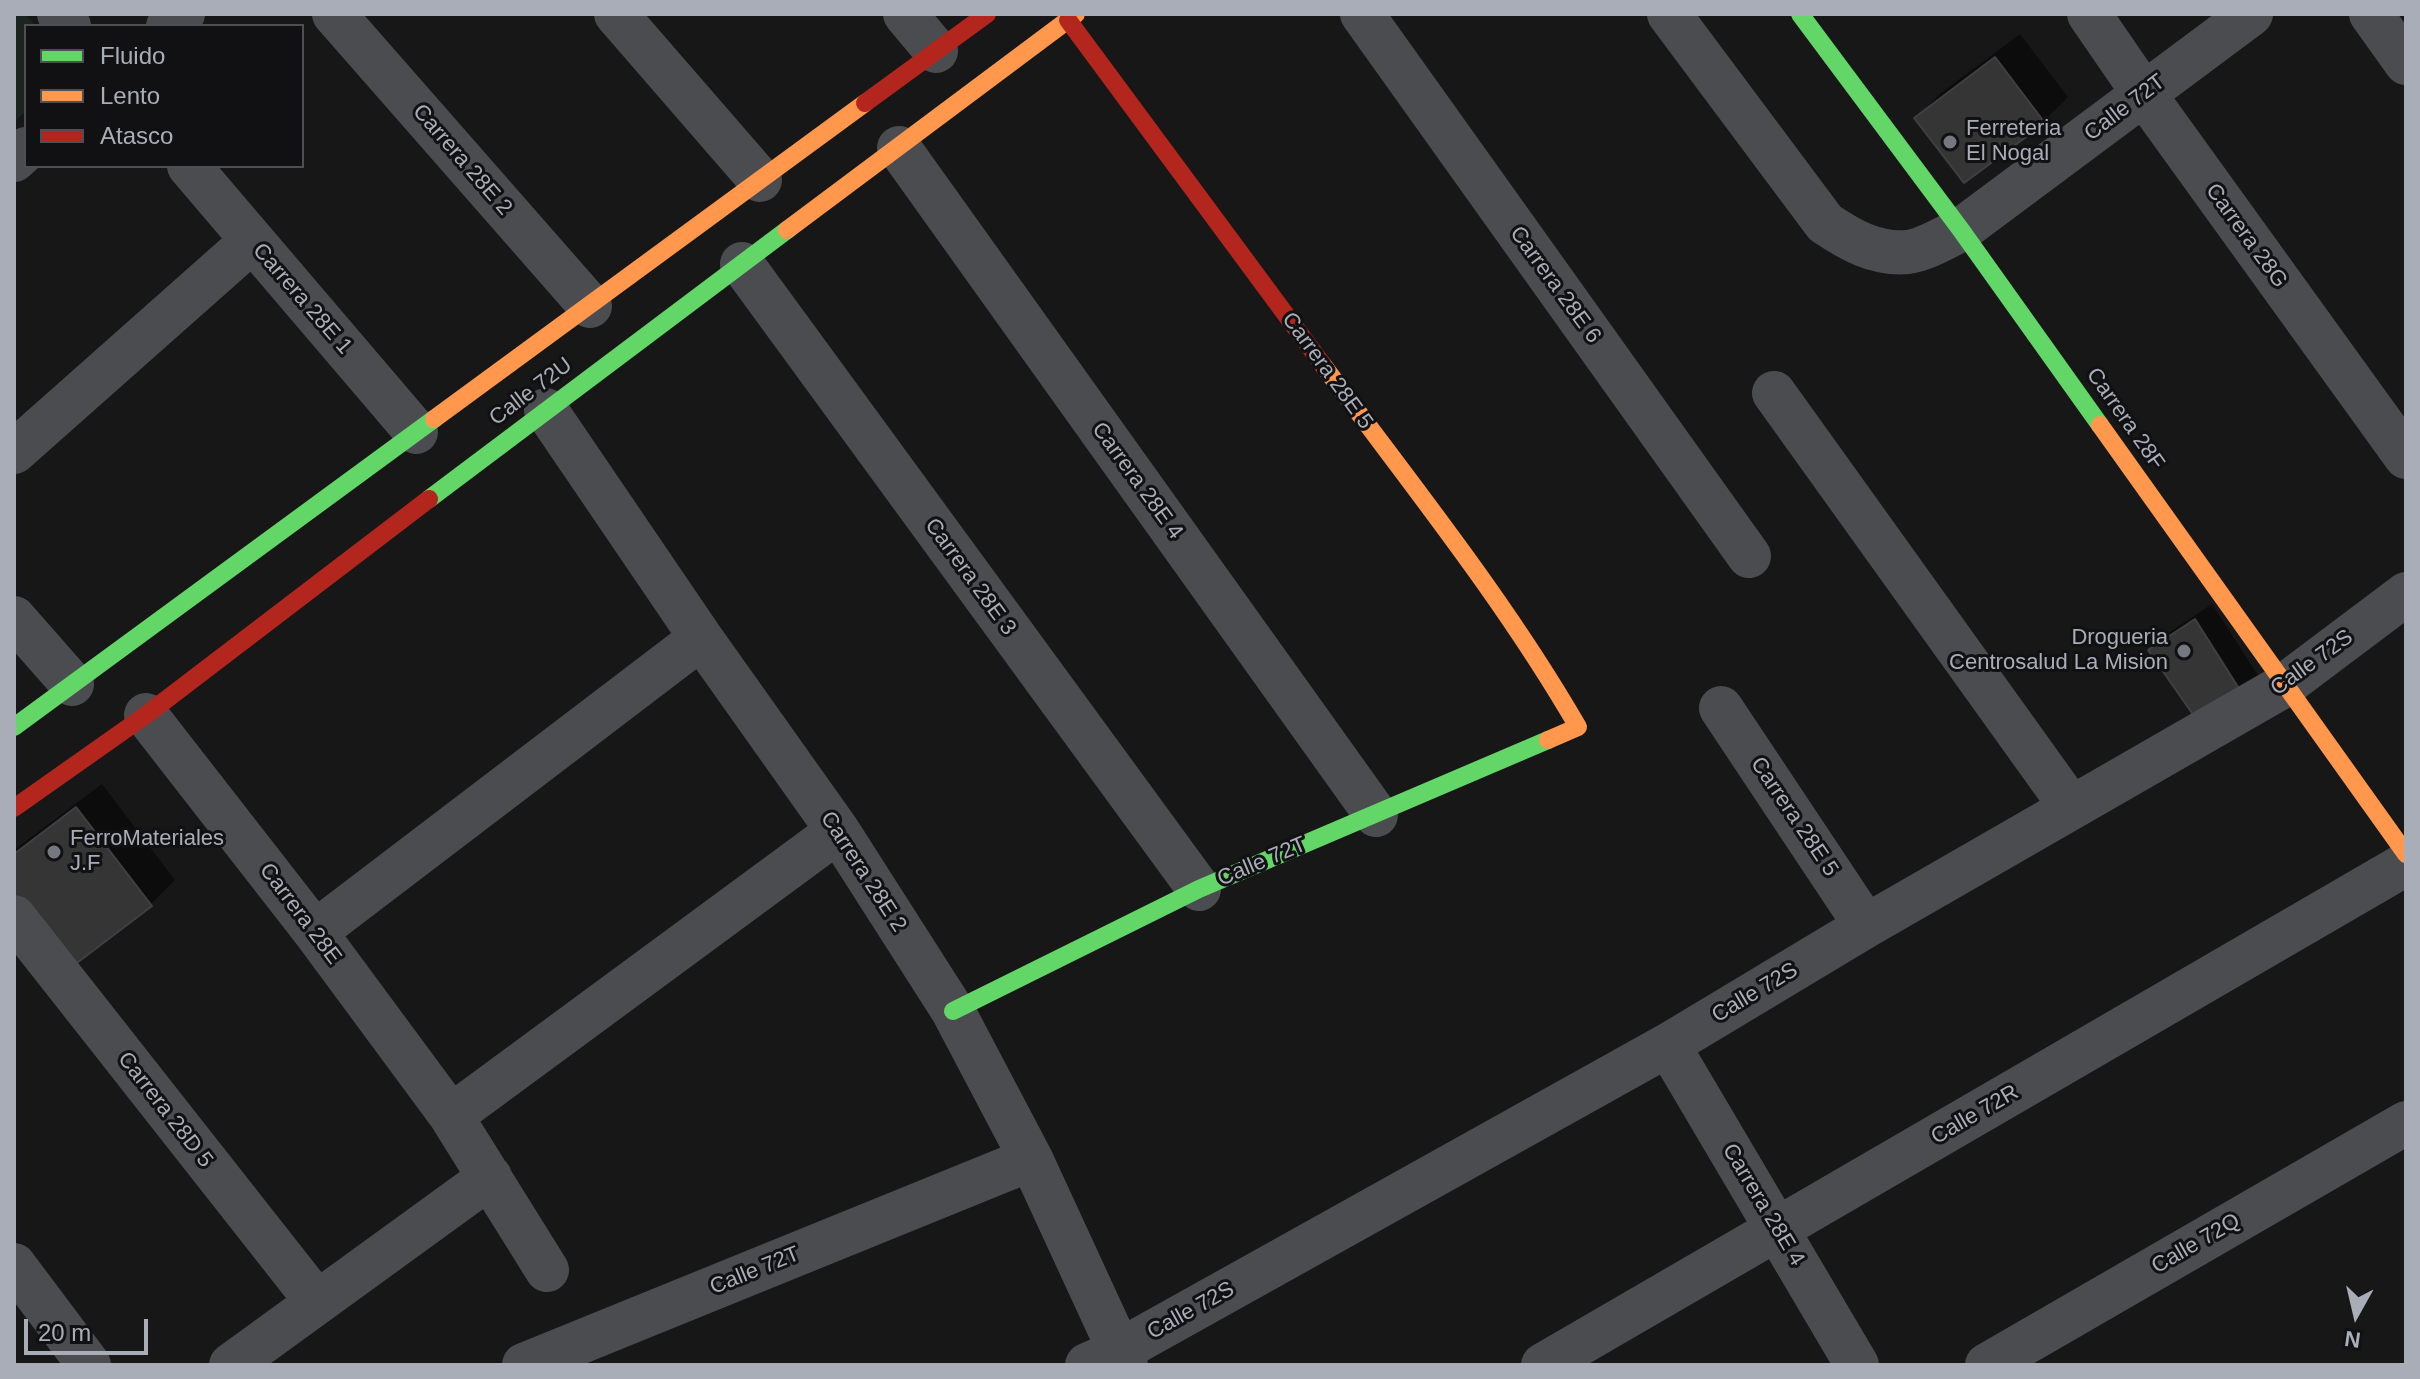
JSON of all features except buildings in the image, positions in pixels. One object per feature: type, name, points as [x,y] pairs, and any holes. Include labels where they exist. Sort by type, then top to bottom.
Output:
[{"type":"street","name":"Carrera 28E 2","points":[[334,14],[590,306]]},
{"type":"street","points":[[616,14],[760,180]]},
{"type":"street","points":[[905,14],[936,51]]},
{"type":"street","name":"Calle 72U","points":[[14,727],[987,14]]},
{"type":"street","name":"Carrera 28E 6","points":[[1362,14],[1749,556]]},
{"type":"street","name":"Calle 72T","points":[[1669,14],[1825,223],[1848,239],[1880,251],[1910,252],[1961,230],[2251,14]]},
{"type":"street","name":"Carrera 28F","points":[[1800,14],[1961,230],[2406,854]]},
{"type":"street","name":"Carrera 28G","points":[[2089,14],[2144,94],[2400,437]]},
{"type":"street","points":[[2371,14],[2406,63]]},
{"type":"street","name":"Calle 72U","points":[[14,808],[146,715],[546,410],[1072,17]]},
{"type":"street","name":"Carrera 28E 5","points":[[1072,17],[1510,618],[1578,727]]},
{"type":"street","name":"Carrera 28E 4","points":[[899,148],[1376,815]]},
{"type":"street","name":"Carrera 28E 1","points":[[191,168],[416,432]]},
{"type":"street","points":[[14,452],[252,241]]},
{"type":"street","name":"Carrera 28E 3","points":[[742,264],[1199,889]]},
{"type":"street","points":[[1774,393],[2071,807]]},
{"type":"street","name":"Carrera 28E 2","points":[[546,410],[701,638],[838,831],[953,1011],[1031,1159],[1111,1360]]},
{"type":"street","name":"Calle 72S","points":[[1111,1360],[1668,1045],[1866,926],[2285,685],[2406,594]]},
{"type":"street","points":[[14,618],[72,684]]},
{"type":"street","points":[[315,932],[701,638]]},
{"type":"street","name":"Carrera 28E 5","points":[[1721,708],[1866,926]]},
{"type":"street","name":"Carrera 28E","points":[[146,715],[315,932],[451,1116],[547,1270]]},
{"type":"street","name":"Calle 72T","points":[[953,1011],[1199,889],[1578,727]]},
{"type":"street","points":[[451,1116],[838,831]]},
{"type":"street","name":"Calle 72R","points":[[1543,1365],[2406,864]]},
{"type":"street","name":"Carrera 28D 5","points":[[14,917],[317,1302]]},
{"type":"street","name":"Carrera 28E 4","points":[[1668,1045],[1857,1365]]},
{"type":"street","name":"Calle 72Q","points":[[1987,1365],[2406,1123]]},
{"type":"street","name":"Calle 72T","points":[[531,1363],[1031,1159]]},
{"type":"street","points":[[231,1365],[490,1177]]},
{"type":"street","points":[[14,1265],[89,1365]]},
{"type":"shaded area","points":[[14,14],[25,14],[34,24],[24,24],[24,113],[14,122]]},
{"type":"traffic: fast","points":[[1800,14],[1961,230],[2100,425]]},
{"type":"traffic: fast","points":[[429,499],[787,230]]},
{"type":"traffic: fast","points":[[14,727],[434,419]]},
{"type":"traffic: fast","points":[[953,1011],[1199,889],[1548,740]]},
{"type":"traffic: slow","points":[[787,230],[1076,14]]},
{"type":"traffic: slow","points":[[434,419],[865,103]]},
{"type":"traffic: slow","points":[[1323,365],[1488,587],[1578,727],[1548,740]]},
{"type":"traffic: slow","points":[[2100,425],[2406,854]]},
{"type":"traffic: jam","points":[[865,103],[987,14]]},
{"type":"traffic: jam","points":[[1068,20],[1323,365]]},
{"type":"traffic: jam","points":[[14,808],[146,715],[429,499]]},
{"type":"place","name":"Ferreteria El Nogal","points":[[1950,142]]},
{"type":"place","name":"Drogueria Centrosalud La Mision","points":[[2184,651]]},
{"type":"place","name":"FerroMateriales J.F","points":[[54,852]]}]
